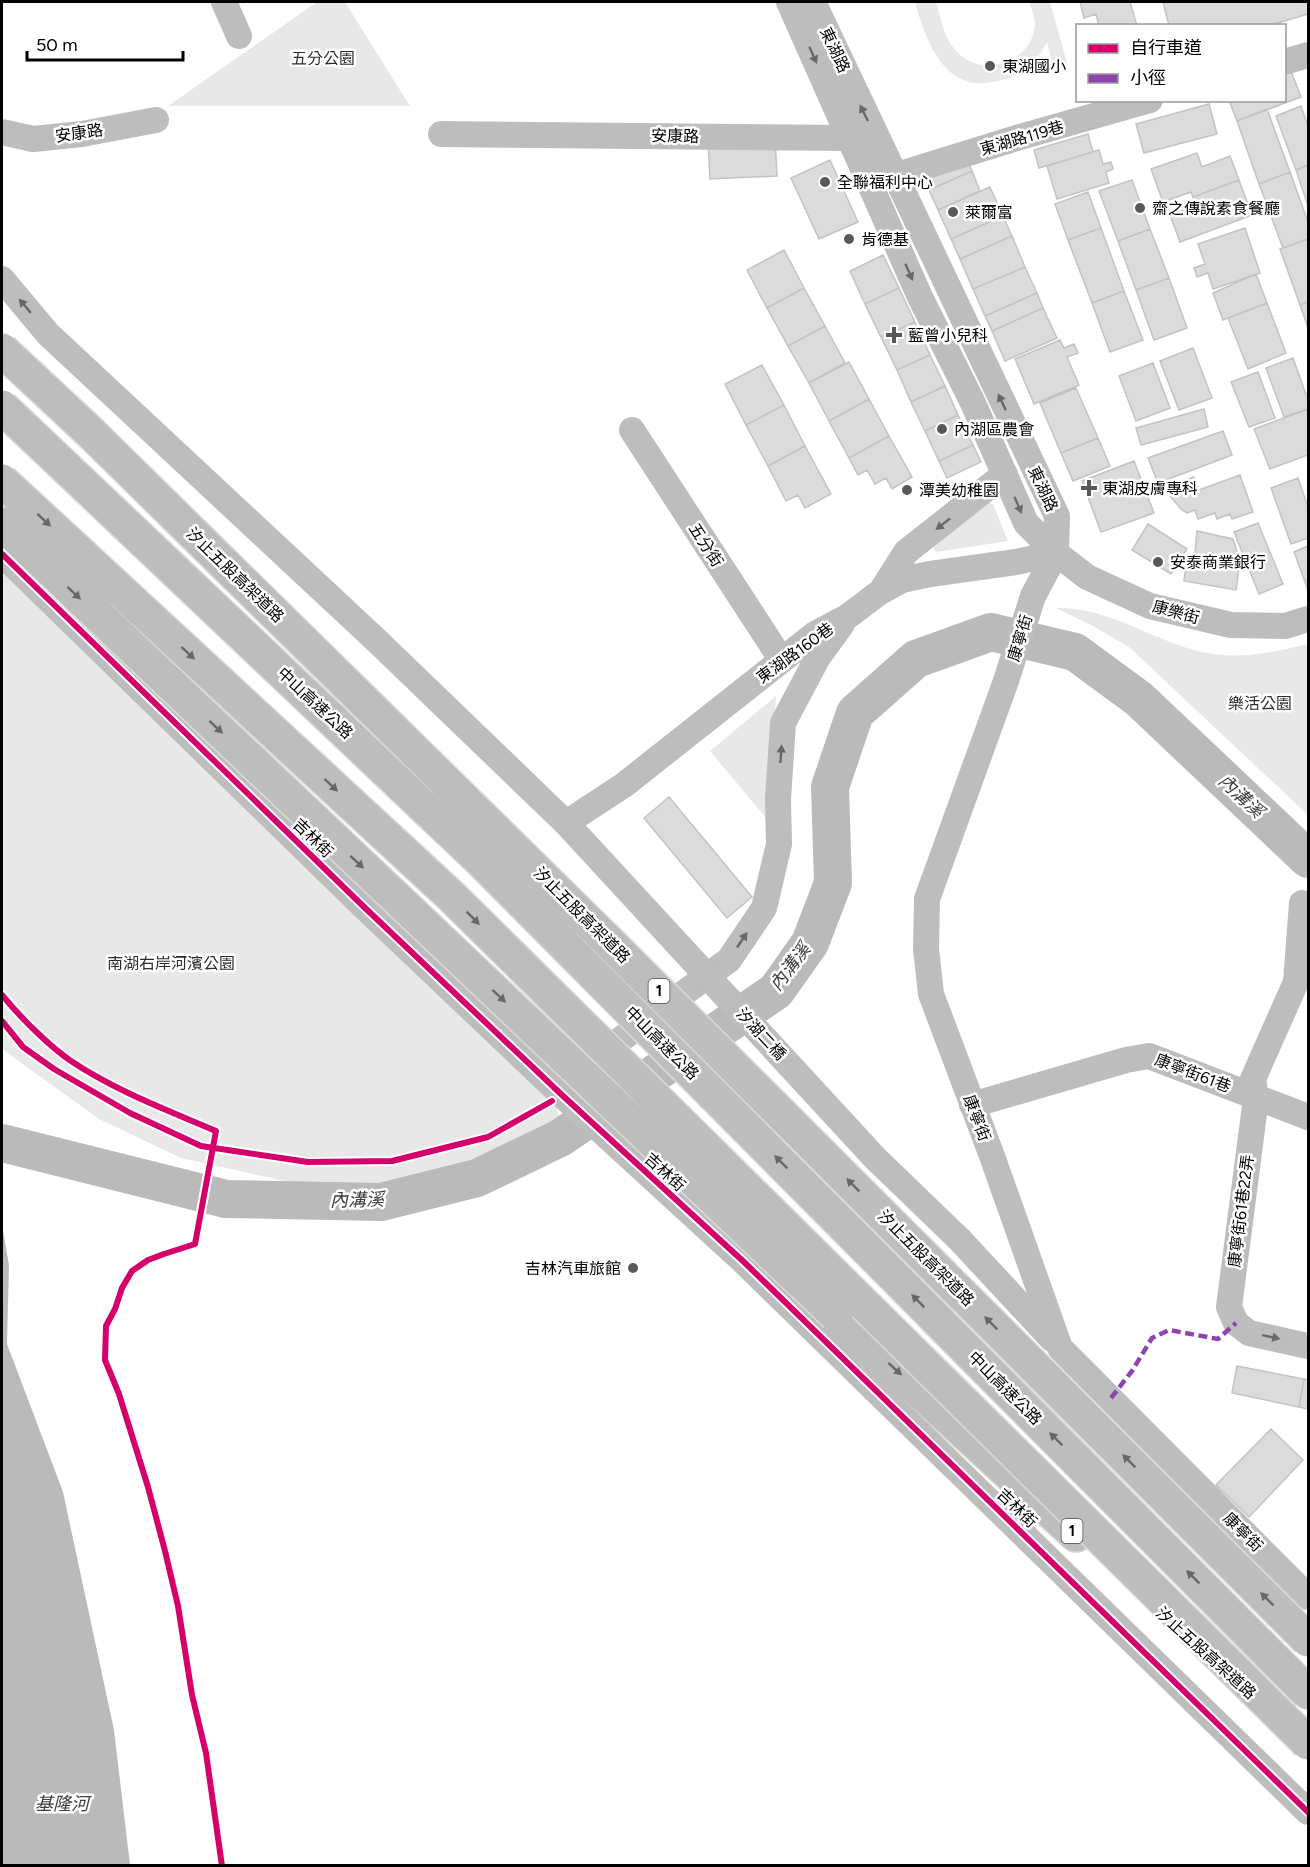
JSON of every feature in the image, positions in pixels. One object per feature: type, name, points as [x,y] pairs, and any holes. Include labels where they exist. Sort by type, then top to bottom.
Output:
[{"type":"highway","name":"汐止五股高架道路","points":[[2,350],[90,432],[612,945],[1308,1640]]},
{"type":"highway","name":"中山高速公路","points":[[2,407],[480,860],[1308,1693]]},
{"type":"highway","name":"1","points":[[2,480],[451,896],[1308,1745]]},
{"type":"highway","name":"汐止五股高架道路","points":[[2,524],[836,1316],[1308,1745]]},
{"type":"street","points":[[224,2],[239,36]]},
{"type":"street","name":"東湖路","points":[[789,2],[920,297],[973,403],[1026,523],[1056,554]]},
{"type":"street","name":"東湖路","points":[[813,2],[1057,516],[1056,554]]},
{"type":"street","points":[[1286,62],[1308,56]]},
{"type":"street","name":"東湖路119巷","points":[[894,176],[1143,102]]},
{"type":"street","name":"安康路","points":[[2,132],[33,139],[82,134],[156,120]]},
{"type":"street","name":"安康路","points":[[441,134],[848,138]]},
{"type":"street","points":[[848,138],[894,176]]},
{"type":"street","name":"汐湖二橋","points":[[2,279],[48,334],[366,631],[566,823],[875,1158],[960,1240],[1060,1348]]},
{"type":"street","name":"五分街","points":[[632,430],[781,659]]},
{"type":"street","points":[[880,592],[906,552],[1005,474]]},
{"type":"street","name":"吉林街","points":[[2,554],[362,905],[636,1165],[744,1262],[1308,1812]]},
{"type":"street","name":"東湖路160巷","points":[[566,823],[632,778],[719,711],[781,659],[815,634],[847,617],[880,592],[902,580],[1056,554]]},
{"type":"street","name":"康寧街","points":[[1056,554],[1031,602],[1012,664],[927,899],[926,949],[931,994],[1060,1348],[1308,1597]]},
{"type":"street","name":"康樂街","points":[[1056,554],[1087,577],[1150,606],[1231,626],[1285,626],[1308,620]]},
{"type":"street","points":[[561,1094],[700,979],[729,960],[764,908],[779,844],[778,799],[783,723],[818,657],[847,617]]},
{"type":"street","name":"康寧街61巷22弄","points":[[1302,903],[1296,982],[1252,1079],[1256,1098],[1229,1307],[1236,1323],[1249,1333],[1308,1346]]},
{"type":"street","name":"康寧街61巷","points":[[972,1105],[1126,1060],[1149,1056],[1308,1117]]},
{"type":"green space","name":"五分公園","points":[[317,2],[345,2],[410,106],[168,106]]},
{"type":"green space","points":[[915,2],[936,2],[946,35],[958,53],[969,61],[981,65],[993,65],[1005,63],[1017,57],[1026,48],[1035,24],[1029,2],[1050,2],[1067,63],[1053,66],[1047,42],[1033,63],[1015,76],[984,83],[962,80],[951,73],[934,52]]},
{"type":"green space","points":[[982,501],[993,504],[1008,541],[936,552],[931,544]]},
{"type":"green space","name":"南湖右岸河濱公園","points":[[2,568],[553,1094],[561,1122],[526,1139],[410,1185],[312,1187],[181,1158],[99,1119],[2,1049]]},
{"type":"green space","name":"樂活公園","points":[[1056,608],[1091,612],[1123,622],[1187,648],[1218,655],[1248,655],[1308,644],[1308,815],[1129,647]]},
{"type":"green space","points":[[776,696],[770,823],[710,751]]},
{"type":"water","name":"基隆河","points":[[2,1225],[9,1265],[7,1344],[63,1492],[114,1730],[130,1865],[2,1865]]},
{"type":"building","points":[[1080,2],[1130,2],[1136,24],[1098,24],[1096,14],[1084,18]]},
{"type":"building","points":[[1163,2],[1308,2],[1308,14],[1275,24],[1168,24]]},
{"type":"building","points":[[1291,71],[1301,97],[1237,121],[1230,102],[1286,102],[1286,72]]},
{"type":"building","points":[[1209,104],[1217,134],[1144,153],[1136,124]]},
{"type":"building","points":[[1301,106],[1308,126],[1308,165],[1296,170],[1276,116]]},
{"type":"building","points":[[1267,109],[1290,172],[1259,184],[1237,121]]},
{"type":"building","points":[[1088,134],[1093,152],[1039,168],[1034,150]]},
{"type":"building","points":[[775,138],[777,176],[710,179],[708,141]]},
{"type":"building","points":[[1099,150],[1103,164],[1111,162],[1113,169],[1106,172],[1109,183],[1057,199],[1047,166]]},
{"type":"building","points":[[1197,153],[1202,167],[1230,156],[1239,180],[1193,197],[1191,192],[1163,202],[1151,169]]},
{"type":"building","points":[[965,157],[972,171],[929,190],[923,176]]},
{"type":"building","points":[[830,160],[858,222],[819,239],[791,178]]},
{"type":"building","points":[[1308,165],[1308,206],[1296,170]]},
{"type":"building","points":[[972,171],[980,191],[938,210],[929,190]]},
{"type":"building","points":[[1290,172],[1308,222],[1308,239],[1283,248],[1259,184]]},
{"type":"building","points":[[1132,180],[1150,229],[1118,241],[1099,191]]},
{"type":"building","points":[[1239,180],[1252,215],[1180,242],[1170,215],[1196,206],[1193,197]]},
{"type":"building","points":[[990,187],[1003,216],[951,239],[938,210]]},
{"type":"building","points":[[1088,192],[1101,228],[1068,240],[1055,204]]},
{"type":"building","points":[[1003,216],[1012,236],[960,259],[951,239]]},
{"type":"building","points":[[1101,228],[1124,291],[1092,303],[1068,240]]},
{"type":"building","points":[[1245,228],[1260,273],[1213,289],[1208,273],[1197,277],[1194,268],[1205,264],[1198,244]]},
{"type":"building","points":[[1150,229],[1169,278],[1136,290],[1118,241]]},
{"type":"building","points":[[1012,236],[1025,267],[973,289],[960,259]]},
{"type":"building","points":[[1308,239],[1308,302],[1300,305],[1280,249]]},
{"type":"building","points":[[784,250],[804,288],[767,308],[747,270]]},
{"type":"building","points":[[883,255],[899,288],[865,304],[850,271]]},
{"type":"building","points":[[1025,267],[1037,293],[985,316],[973,289]]},
{"type":"building","points":[[1256,274],[1267,303],[1223,320],[1213,293]]},
{"type":"building","points":[[1169,278],[1187,328],[1154,340],[1136,290]]},
{"type":"building","points":[[804,288],[825,326],[788,346],[767,308]]},
{"type":"building","points":[[899,288],[915,322],[881,337],[865,304]]},
{"type":"building","points":[[1124,291],[1143,340],[1110,352],[1092,303]]},
{"type":"building","points":[[1037,293],[1043,308],[992,331],[985,316]]},
{"type":"building","points":[[1308,302],[1308,328],[1300,305]]},
{"type":"building","points":[[1267,303],[1286,353],[1248,369],[1228,318]]},
{"type":"building","points":[[1043,308],[1057,338],[1005,361],[992,331]]},
{"type":"building","points":[[915,322],[930,355],[897,370],[881,337]]},
{"type":"building","points":[[825,326],[845,363],[809,383],[788,346]]},
{"type":"building","points":[[1060,340],[1064,348],[1074,344],[1078,353],[1067,357],[1079,385],[1034,404],[1015,359]]},
{"type":"building","points":[[1193,348],[1212,398],[1179,410],[1160,361]]},
{"type":"building","points":[[930,355],[945,386],[911,402],[897,370]]},
{"type":"building","points":[[1293,358],[1308,400],[1308,409],[1284,417],[1266,368]]},
{"type":"building","points":[[849,362],[869,399],[829,421],[809,383]]},
{"type":"building","points":[[1153,363],[1170,408],[1136,421],[1119,376]]},
{"type":"building","points":[[762,365],[784,405],[746,425],[725,384]]},
{"type":"building","points":[[1258,372],[1275,418],[1249,427],[1231,382]]},
{"type":"building","points":[[945,386],[958,415],[925,431],[911,402]]},
{"type":"building","points":[[1076,388],[1098,438],[1061,453],[1040,403]]},
{"type":"building","points":[[869,399],[889,436],[849,458],[829,421]]},
{"type":"building","points":[[784,405],[805,446],[768,466],[746,425]]},
{"type":"building","points":[[1204,409],[1208,427],[1141,445],[1136,428]]},
{"type":"building","points":[[1308,409],[1308,455],[1270,469],[1254,429]]},
{"type":"building","points":[[958,415],[973,445],[939,461],[925,431]]},
{"type":"building","points":[[1223,431],[1232,455],[1158,483],[1148,458]]},
{"type":"building","points":[[889,436],[912,477],[892,489],[886,478],[875,484],[867,470],[858,475],[849,458]]},
{"type":"building","points":[[1098,438],[1110,466],[1073,481],[1061,453]]},
{"type":"building","points":[[973,445],[981,462],[947,478],[939,461]]},
{"type":"building","points":[[805,446],[831,494],[805,508],[798,495],[786,501],[768,466]]},
{"type":"building","points":[[1134,461],[1154,513],[1101,532],[1082,481]]},
{"type":"building","points":[[1240,475],[1253,512],[1232,519],[1230,514],[1217,519],[1215,513],[1198,519],[1195,510],[1187,513],[1182,510],[1171,497],[1167,486],[1194,477],[1199,490]]},
{"type":"building","points":[[1298,478],[1308,507],[1308,538],[1291,544],[1271,488]]},
{"type":"building","points":[[1258,523],[1283,584],[1259,594],[1234,532]]},
{"type":"building","points":[[1148,524],[1187,549],[1171,574],[1132,550]]},
{"type":"building","points":[[1197,531],[1233,539],[1240,562],[1236,590],[1184,581],[1186,564],[1194,564]]},
{"type":"building","points":[[1308,546],[1308,590],[1294,552]]},
{"type":"building","points":[[669,797],[752,897],[727,918],[644,818]]},
{"type":"building","points":[[1237,1366],[1304,1379],[1299,1407],[1232,1393]]},
{"type":"building","points":[[1304,1379],[1308,1380],[1308,1409],[1299,1407]]},
{"type":"building","points":[[1271,1429],[1303,1460],[1249,1517],[1216,1485]]},
{"type":"waterway","name":"內溝溪","points":[[2,1143],[226,1199],[381,1202],[477,1178],[560,1138],[776,991],[810,943],[833,883],[830,787],[855,713],[916,659],[991,632],[1075,652],[1139,699],[1308,859]]},
{"type":"marked path","points":[[1111,1398],[1132,1371],[1152,1338],[1169,1330],[1218,1339],[1236,1323]]},
{"type":"cycle path","points":[[2,554],[362,905],[562,1095],[744,1262],[1308,1812]]},
{"type":"cycle path","points":[[2,995],[53,1047],[88,1072],[160,1108],[216,1131],[195,1244],[148,1260],[132,1271],[106,1326],[105,1360],[119,1394],[148,1487],[178,1606],[192,1695],[206,1753],[222,1866]]},
{"type":"cycle path","points":[[2,1021],[23,1047],[54,1069],[130,1113],[201,1146],[308,1162],[392,1161],[488,1137],[552,1101]]},
{"type":"place","name":"東湖國小","points":[[990,66]]},
{"type":"place","name":"全聯福利中心","points":[[825,182]]},
{"type":"place","name":"齋之傳說素食餐廳","points":[[1140,208]]},
{"type":"place","name":"萊爾富","points":[[953,212]]},
{"type":"place","name":"肯德基","points":[[849,239]]},
{"type":"place","name":"藍曾小兒科","points":[[894,335]]},
{"type":"place","name":"內湖區農會","points":[[942,429]]},
{"type":"place","name":"東湖皮膚專科","points":[[1089,488]]},
{"type":"place","name":"潭美幼稚園","points":[[907,490]]},
{"type":"place","name":"安泰商業銀行","points":[[1158,562]]},
{"type":"place","name":"吉林汽車旅館","points":[[633,1268]]}]
